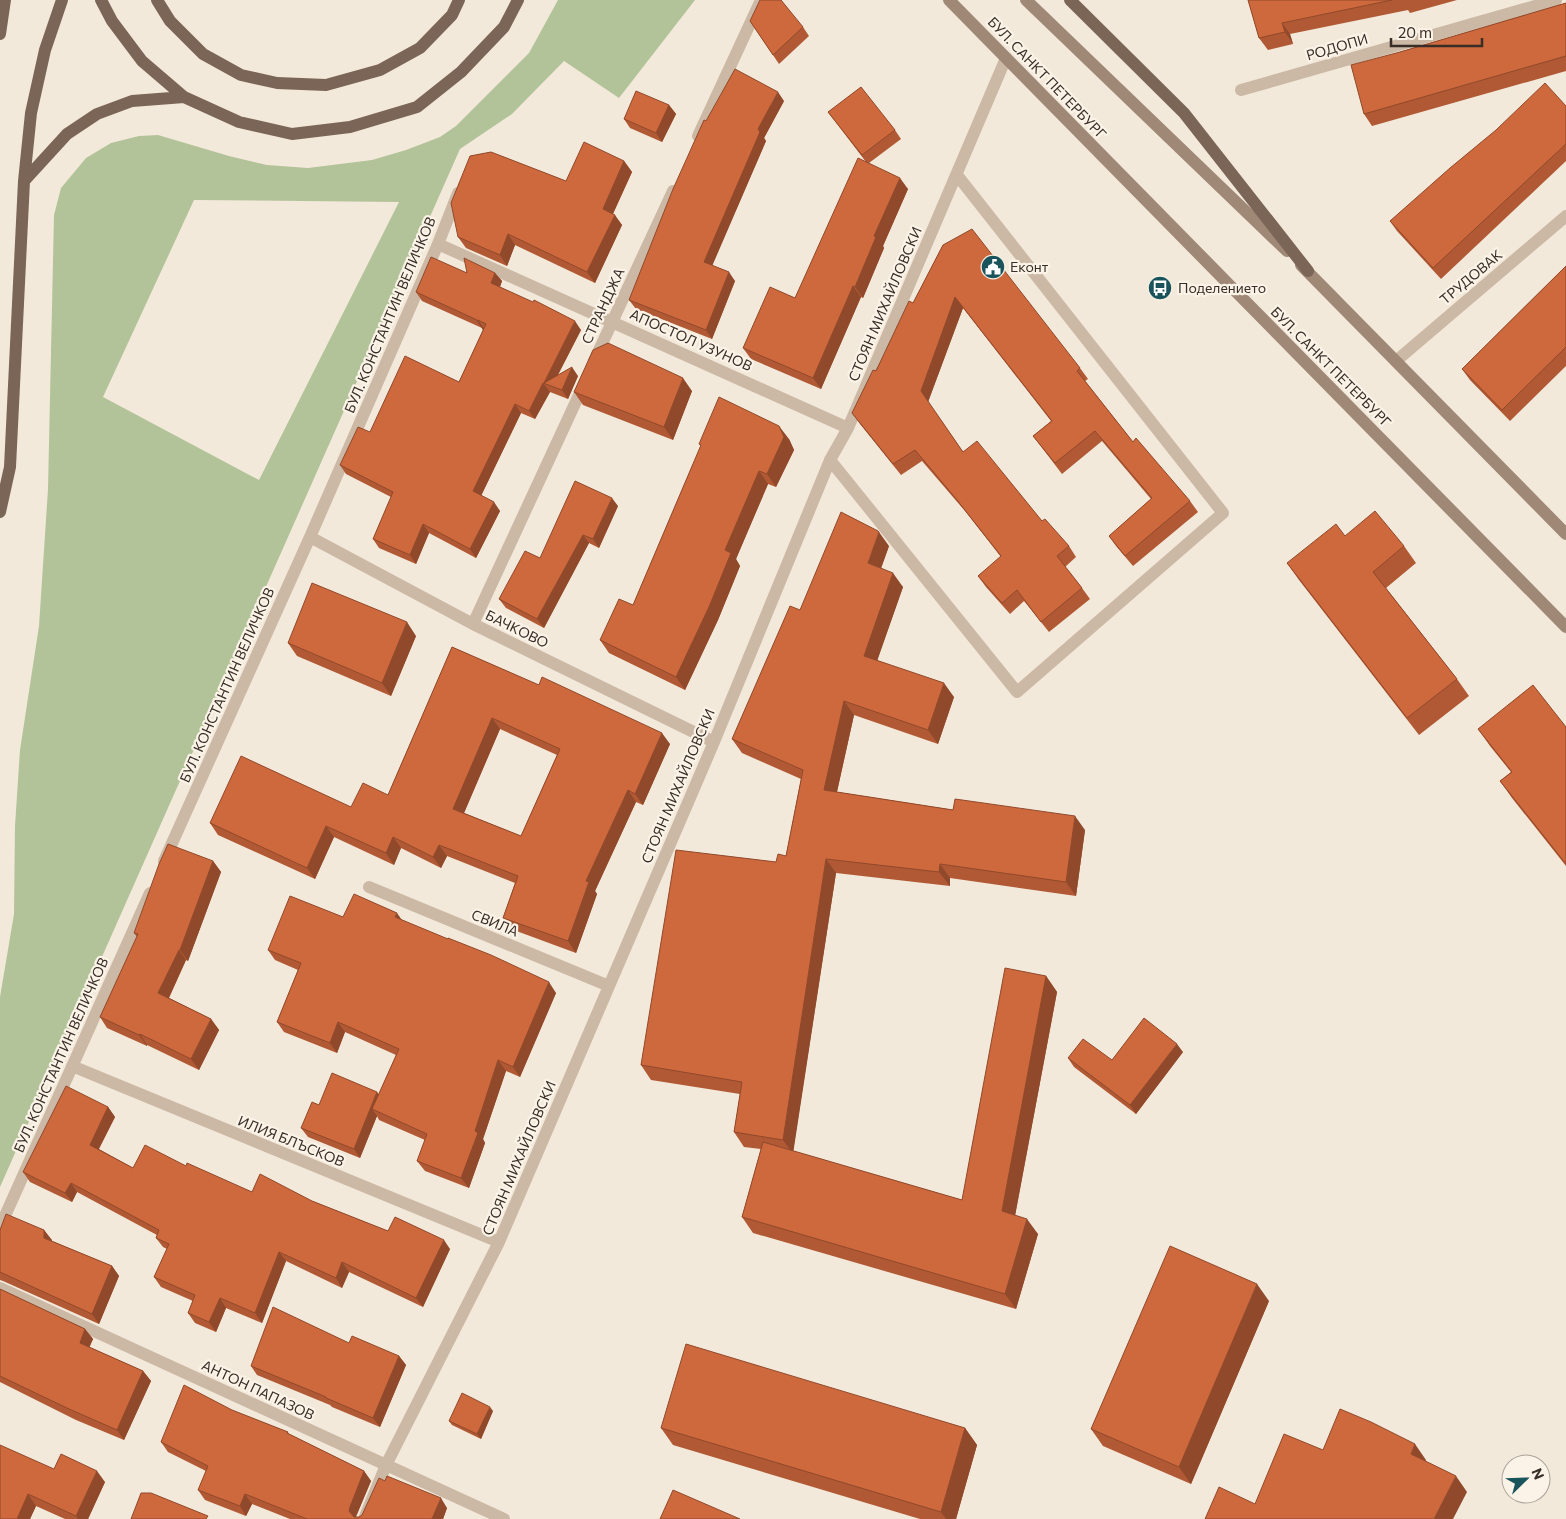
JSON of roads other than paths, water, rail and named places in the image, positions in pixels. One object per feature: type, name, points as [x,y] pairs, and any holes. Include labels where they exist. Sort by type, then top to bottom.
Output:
[{"type":"main road","points":[[0,34],[5,0]]},
{"type":"main road","points":[[0,512],[10,467],[24,181],[31,113],[45,50],[62,0]]},
{"type":"main road","points":[[101,0],[112,21],[142,61],[184,97],[239,122],[292,134],[350,127],[417,107],[461,72],[504,26],[518,0]]},
{"type":"main road","points":[[157,0],[170,20],[202,54],[241,75],[277,83],[326,85],[380,70],[420,48],[452,15],[459,0]]},
{"type":"main road","name":"БУЛ. САНКТ ПЕТЕРБУРГ","points":[[950,0],[1566,627]]},
{"type":"main road","points":[[1026,0],[1308,271],[1566,534]]},
{"type":"main road","points":[[1070,0],[1184,113],[1308,271]]},
{"type":"main road","points":[[24,181],[67,134],[97,114],[132,101],[184,97]]},
{"type":"street","points":[[695,143],[761,0]]},
{"type":"street","name":"РОДОПИ","points":[[1241,90],[1556,0]]},
{"type":"street","name":"СТОЯН МИХАЙЛОВСКИ","points":[[364,1519],[386,1465],[499,1242],[714,742],[830,460],[848,428],[1006,58]]},
{"type":"street","points":[[830,460],[1017,692],[1224,513],[957,175]]},
{"type":"street","name":"СТРАНДЖА","points":[[473,624],[678,179]]},
{"type":"street","name":"БУЛ. КОНСТАНТИН ВЕЛИЧКОВ","points":[[0,1227],[310,537],[438,244],[463,180]]},
{"type":"street","name":"ТРУДОВАК","points":[[1396,361],[1566,216]]},
{"type":"street","name":"АПОСТОЛ УЗУНОВ","points":[[438,244],[848,428]]},
{"type":"street","name":"БАЧКОВО","points":[[310,537],[473,624],[714,742]]},
{"type":"street","name":"СВИЛА","points":[[369,887],[609,986]]},
{"type":"street","name":"ИЛИЯ БЛЪСКОВ","points":[[72,1066],[499,1242]]},
{"type":"street","name":"АНТОН ПАПАЗОВ","points":[[0,1288],[504,1519]]},
{"type":"place","name":"Еконт","points":[[993,267]]},
{"type":"place","name":"Поделението","points":[[1160,288]]}]
